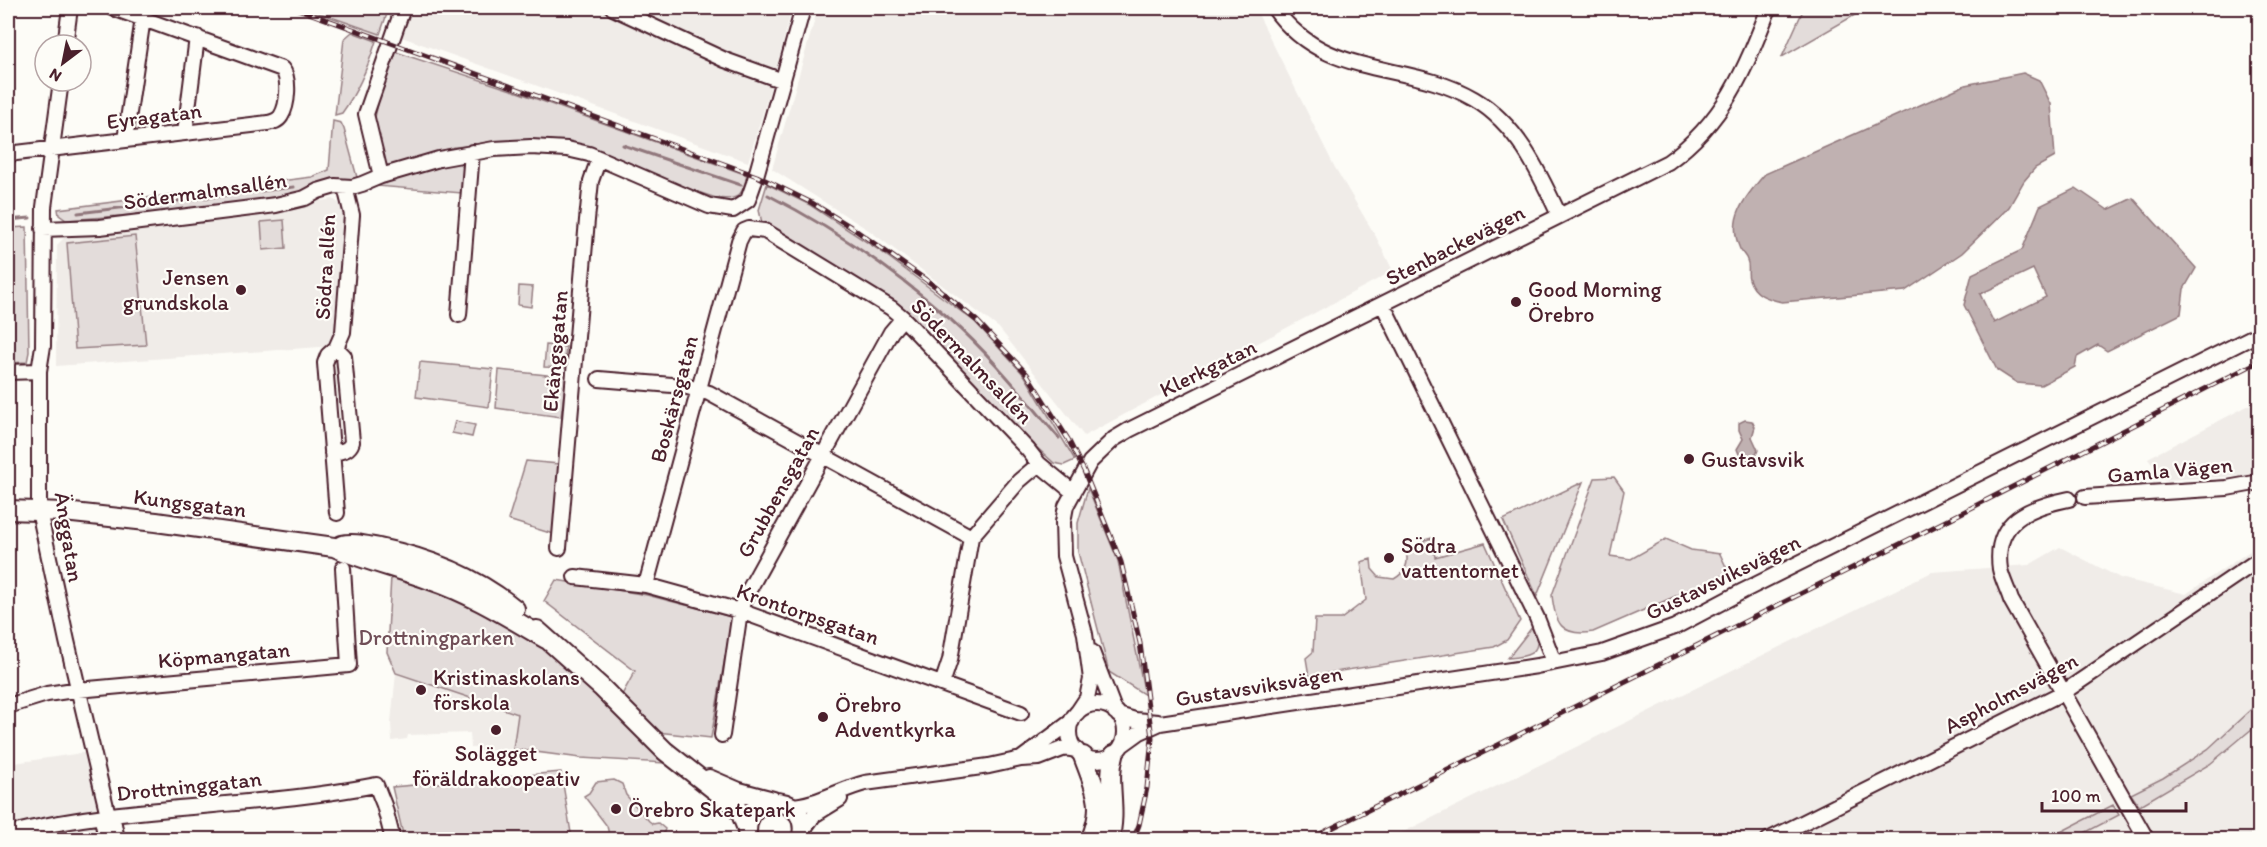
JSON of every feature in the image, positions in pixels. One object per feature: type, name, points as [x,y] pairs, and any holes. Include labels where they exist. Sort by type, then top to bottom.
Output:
[{"type":"main road","name":"Kungsgatan","points":[[8,510],[156,522],[334,547],[462,592],[546,639],[601,687],[681,765],[735,806],[741,814],[748,834]]},
{"type":"main road","points":[[1109,840],[1114,807],[1111,765],[1118,750]]},
{"type":"main road","points":[[1080,753],[1098,796],[1099,811],[1090,840]]},
{"type":"main road","name":"Kungsgatan","points":[[681,765],[739,792],[789,804]]},
{"type":"main road","points":[[748,834],[749,818],[753,811],[762,804],[789,804],[801,819],[804,833]]},
{"type":"street","points":[[67,33],[70,8]]},
{"type":"street","points":[[113,8],[197,37],[185,133]]},
{"type":"street","points":[[381,176],[366,114],[403,8]]},
{"type":"street","points":[[613,8],[725,60],[783,81]]},
{"type":"street","points":[[749,229],[738,208],[750,195],[803,8]]},
{"type":"street","points":[[1274,8],[1297,33],[1331,54],[1356,64],[1436,84],[1465,94],[1486,107],[1511,130],[1525,148],[1559,215]]},
{"type":"street","name":"Stenbackevägen","points":[[1554,662],[1537,618],[1383,305],[1668,162],[1695,140],[1719,111],[1738,82],[1769,8]]},
{"type":"street","points":[[125,140],[143,18]]},
{"type":"street","name":"Eyragatan","points":[[8,154],[276,121],[281,116],[286,94],[286,74],[282,69],[197,37]]},
{"type":"street","name":"Änggatan","points":[[59,93],[44,207],[43,345],[39,371],[39,511],[78,690],[108,815],[114,824],[117,840]]},
{"type":"street","name":"Södermalmsallén","points":[[44,229],[100,227],[276,205],[304,198],[335,186],[362,184],[438,159],[472,152],[531,147],[574,150],[599,158],[710,206],[727,210],[738,208]]},
{"type":"street","points":[[459,315],[472,152]]},
{"type":"street","name":"Ekängsgatan","points":[[559,548],[587,220],[591,181],[599,158]]},
{"type":"street","name":"Södra allén","points":[[338,513],[325,363],[328,355],[336,348],[343,332],[352,215],[345,187]]},
{"type":"street","name":"Södermalmsallén","points":[[749,229],[765,231],[891,308],[903,318],[1039,464],[1073,492]]},
{"type":"street","name":"Boskärsgatan","points":[[646,585],[739,241],[742,234],[749,229]]},
{"type":"street","name":"Klerkgatan","points":[[1073,492],[1090,462],[1101,450],[1122,435],[1383,305]]},
{"type":"street","name":"Grubbensgatan","points":[[722,735],[740,611],[744,598],[891,332],[903,318]]},
{"type":"street","name":"Gustavsviksvägen","points":[[1118,750],[1140,732],[1160,723],[1554,662],[1617,648],[1675,627],[1754,585],[2259,333]]},
{"type":"street","name":"Södra allén","points":[[332,453],[345,451],[350,448],[352,442],[344,356],[336,348]]},
{"type":"street","points":[[8,372],[39,371]]},
{"type":"street","points":[[599,379],[684,386],[709,393],[971,537]]},
{"type":"street","points":[[942,684],[950,660],[971,537],[1019,482],[1039,464]]},
{"type":"street","name":"Gamla Vägen","points":[[2085,497],[2227,488],[2259,482]]},
{"type":"street","points":[[1073,492],[1066,506],[1062,539],[1067,569],[1085,634],[1090,689],[1069,730],[1070,739],[1080,753]]},
{"type":"street","points":[[2069,499],[2037,507],[2022,514],[2005,533],[1999,552],[2000,571],[2011,600],[2147,840]]},
{"type":"street","name":"Aspholmsvägen","points":[[1768,840],[2064,692],[2259,559]]},
{"type":"street","name":"Köpmangatan","points":[[8,706],[47,694],[78,690],[350,665],[343,568]]},
{"type":"street","name":"Krontorpsgatan","points":[[575,577],[646,585],[740,611],[1021,713]]},
{"type":"street","points":[[789,804],[829,799],[874,783],[1039,758],[1065,748],[1093,760],[1104,760],[1118,750],[1124,728],[1085,634]]},
{"type":"street","points":[[1021,759],[1088,705],[1108,707],[1117,713]]},
{"type":"street","name":"Gustavsviksvägen","points":[[1117,713],[1135,720],[1160,723]]},
{"type":"street","name":"Drottninggatan","points":[[8,834],[108,815],[333,792],[376,785],[393,840]]},
{"type":"street","points":[[804,833],[829,799]]},
{"type":"street","name":"Änggatan","points":[[106,840],[103,824],[108,815]]},
{"type":"shaded area","points":[[410,8],[792,8],[748,162],[399,36]]},
{"type":"shaded area","points":[[818,8],[1255,8],[1334,166],[1375,235],[1393,271],[1084,436],[999,328],[870,231],[772,169]]},
{"type":"shaded area","points":[[2023,73],[2039,80],[2051,104],[2055,157],[2035,168],[2024,181],[2009,207],[1962,253],[1905,291],[1782,302],[1767,298],[1754,289],[1749,279],[1748,262],[1736,238],[1735,227],[1745,199],[1765,174],[1965,85]]},
{"type":"shaded area","points":[[2076,188],[2108,210],[2133,198],[2196,268],[2184,289],[2181,314],[2107,351],[2098,345],[2077,357],[2075,367],[2041,385],[2017,383],[1997,370],[1964,305],[1972,274],[2022,250],[2040,206]],"holes":[[[2033,269],[2046,297],[1994,323],[1980,294]]]},
{"type":"shaded area","name":"Jensen grundskola","points":[[333,199],[344,207],[339,335],[334,346],[56,366],[57,245],[65,237]]},
{"type":"shaded area","points":[[2259,400],[2259,475],[2163,480],[2148,458]]},
{"type":"shaded area","points":[[1745,420],[1752,421],[1755,427],[1752,437],[1758,450],[1752,459],[1747,460],[1741,459],[1737,449],[1743,439],[1739,423]]},
{"type":"shaded area","points":[[2259,535],[2259,839],[1387,840],[1932,572],[2029,565],[2060,547],[2120,578],[2186,594],[2253,549]]},
{"type":"shaded area","name":"Kristinaskolans förskola","points":[[396,673],[519,714],[513,749],[479,751],[478,748],[471,748],[470,733],[408,735],[407,739],[392,741],[391,722]]},
{"type":"shaded area","points":[[88,752],[102,839],[8,840],[8,764]]},
{"type":"green space","points":[[305,8],[389,8],[380,34]]},
{"type":"green space","points":[[1804,8],[1867,8],[1782,57]]},
{"type":"green space","points":[[352,32],[376,41],[353,96],[342,113],[335,115],[344,39]]},
{"type":"green space","points":[[396,52],[520,93],[747,175],[744,188],[734,198],[716,198],[616,165],[590,147],[547,140],[455,147],[383,168],[373,126],[382,86]]},
{"type":"green space","points":[[333,121],[341,123],[344,129],[358,181],[286,195],[176,211],[66,220],[59,215],[58,209],[312,177],[329,170]]},
{"type":"green space","points":[[458,162],[464,168],[462,193],[376,186],[379,183]]},
{"type":"green space","points":[[767,184],[810,205],[879,250],[975,322],[1025,376],[1075,460],[1064,465],[1054,463],[1015,428],[908,313],[762,223],[759,210]]},
{"type":"green space","points":[[284,220],[286,248],[263,250],[261,222]]},
{"type":"green space","points":[[27,227],[29,352],[27,362],[8,363],[8,228]]},
{"type":"green space","points":[[135,236],[146,345],[75,349],[67,243]]},
{"type":"green space","points":[[519,286],[533,287],[531,307],[518,305]]},
{"type":"green space","points":[[546,345],[566,347],[564,368],[544,367]]},
{"type":"green space","points":[[420,362],[493,369],[489,407],[416,397]]},
{"type":"green space","points":[[499,370],[566,377],[561,417],[496,408]]},
{"type":"green space","points":[[455,421],[475,425],[472,437],[452,433]]},
{"type":"green space","points":[[526,461],[559,464],[553,534],[508,520]]},
{"type":"green space","points":[[1614,477],[1624,491],[1610,556],[1631,559],[1666,539],[1691,550],[1720,554],[1729,573],[1593,632],[1574,632],[1567,630],[1558,620],[1552,595],[1595,478]]},
{"type":"green space","points":[[1583,482],[1537,596],[1503,520]]},
{"type":"green space","points":[[1088,488],[1118,561],[1145,695],[1109,672],[1078,552],[1078,523]]},
{"type":"green space","points":[[1432,538],[1435,557],[1485,543],[1520,621],[1507,640],[1494,647],[1309,676],[1306,658],[1313,652],[1315,619],[1341,619],[1366,600],[1361,562],[1371,559],[1372,569],[1379,577],[1394,579],[1406,567],[1406,550],[1424,548],[1424,540]]},
{"type":"green space","name":"Drottningparken","points":[[391,576],[455,593],[521,630],[575,672],[664,763],[581,758],[513,749],[518,714],[396,673],[387,652]]},
{"type":"green space","name":"Drottningparken","points":[[556,580],[647,595],[732,617],[711,738],[657,732],[622,695],[635,671],[544,601]]},
{"type":"green space","points":[[1533,626],[1537,642],[1533,651],[1523,656],[1508,658]]},
{"type":"green space","points":[[2259,702],[2259,723],[2210,764],[2139,806],[2131,794],[2163,778],[2208,749]]},
{"type":"green space","points":[[561,772],[572,839],[404,839],[392,787]]},
{"type":"green space","name":"Örebro Skatepark","points":[[614,780],[622,784],[626,795],[649,821],[653,824],[658,823],[665,829],[663,835],[665,839],[610,839],[607,826],[584,796],[589,793],[596,782]]},
{"type":"green space","points":[[2113,805],[2119,815],[2073,839],[2047,839]]},
{"type":"waterway","points":[[623,145],[741,185]]},
{"type":"waterway","points":[[78,213],[294,187]]},
{"type":"waterway","points":[[768,195],[840,236],[929,301],[979,347],[1059,438]]},
{"type":"waterway","points":[[8,220],[30,218]]},
{"type":"railway","points":[[295,8],[757,176],[812,203],[851,227],[936,287],[977,321],[1027,374],[1068,439],[1084,471],[1121,562],[1140,643],[1152,738],[1147,788],[1139,825],[1133,840]]},
{"type":"railway","points":[[1308,840],[2260,361]]},
{"type":"place","name":"Jensen grundskola","points":[[241,290]]},
{"type":"place","name":"Good Morning Örebro","points":[[1516,302]]},
{"type":"place","name":"Gustavsvik","points":[[1689,459]]},
{"type":"place","name":"Södra vattentornet","points":[[1389,558]]},
{"type":"place","name":"Kristinaskolans förskola","points":[[421,690]]},
{"type":"place","name":"Örebro Adventkyrka","points":[[823,717]]},
{"type":"place","name":"Solägget föräldrakoopeativ","points":[[496,730]]},
{"type":"place","name":"Örebro Skatepark","points":[[616,809]]}]
